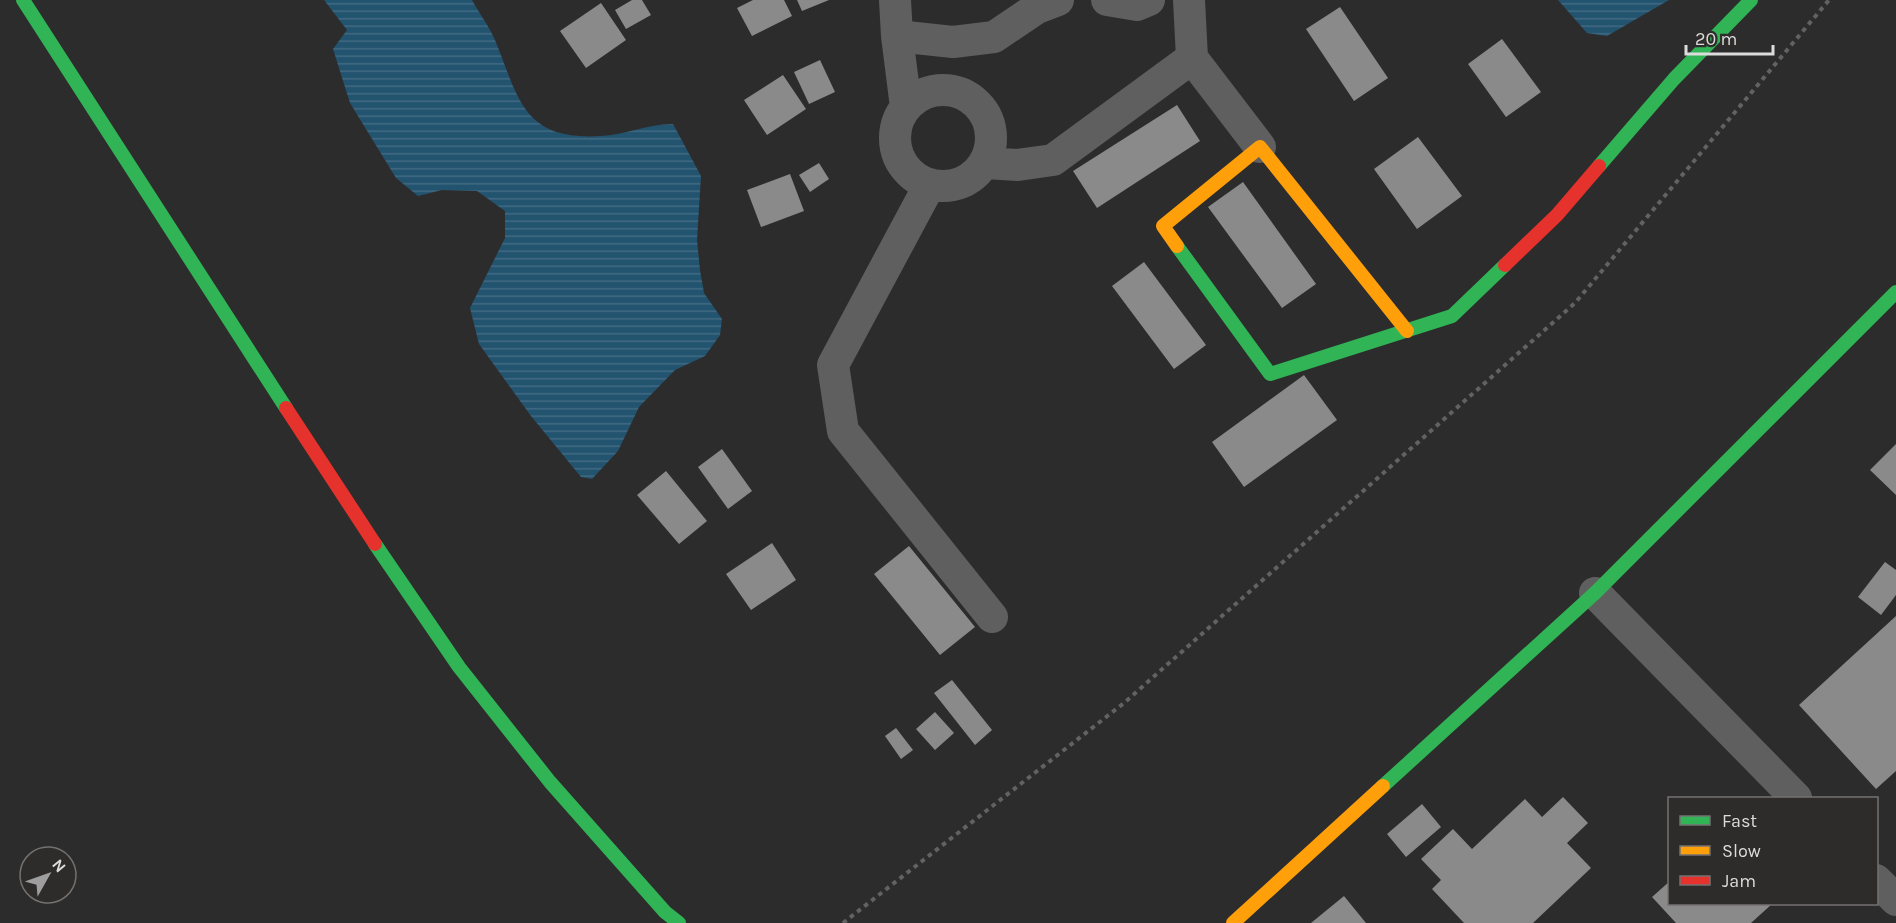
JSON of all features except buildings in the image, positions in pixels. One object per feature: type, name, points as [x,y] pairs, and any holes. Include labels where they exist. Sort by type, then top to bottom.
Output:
[{"type":"street","points":[[23,0],[352,510],[459,667],[550,782],[665,912],[679,923]]},
{"type":"street","points":[[895,0],[906,107]]},
{"type":"street","points":[[897,36],[953,42],[994,37],[1037,8],[1058,0]]},
{"type":"street","points":[[1107,0],[1137,5],[1149,0]]},
{"type":"street","points":[[1189,0],[1192,58],[1407,331]]},
{"type":"street","points":[[1260,147],[1163,226],[1270,374],[1452,316],[1549,223],[1674,79],[1751,0]]},
{"type":"street","points":[[985,163],[1018,165],[1053,160],[1192,58]]},
{"type":"street","points":[[949,90],[964,95],[977,104],[986,117],[991,132],[990,148],[985,163],[974,175],[961,183],[945,186],[930,184],[915,177],[904,166],[897,152],[895,136],[898,121],[906,107],[918,96],[933,91],[949,90]]},
{"type":"street","points":[[930,184],[833,365],[843,431],[992,617]]},
{"type":"street","points":[[1233,923],[1595,593],[1896,292]]},
{"type":"street","points":[[1595,593],[1795,797]]},
{"type":"street","points":[[1878,882],[1896,900]]},
{"type":"path","points":[[843,923],[1124,703],[1575,303],[1829,0]]},
{"type":"water","points":[[324,0],[472,0],[493,35],[519,98],[528,112],[540,123],[555,131],[575,136],[619,134],[673,124],[701,176],[697,240],[700,270],[704,293],[722,319],[720,335],[705,356],[675,370],[639,407],[618,451],[592,479],[581,477],[531,416],[479,344],[470,308],[505,238],[505,211],[477,191],[442,190],[418,196],[396,178],[350,103],[333,49],[347,30]]},
{"type":"water","points":[[1558,0],[1669,0],[1607,36],[1587,33]]},
{"type":"traffic: fast","points":[[23,0],[286,408]]},
{"type":"traffic: fast","points":[[1599,166],[1674,79],[1751,0]]},
{"type":"traffic: fast","points":[[1177,246],[1270,374],[1452,316],[1505,265]]},
{"type":"traffic: fast","points":[[1383,786],[1595,593],[1896,292]]},
{"type":"traffic: fast","points":[[375,544],[459,667],[550,782],[665,912],[679,923]]},
{"type":"traffic: slow","points":[[1177,246],[1163,226],[1260,147],[1407,331]]},
{"type":"traffic: slow","points":[[1233,923],[1383,786]]},
{"type":"traffic: jam","points":[[1505,265],[1557,215],[1599,166]]},
{"type":"traffic: jam","points":[[286,408],[375,544]]}]
